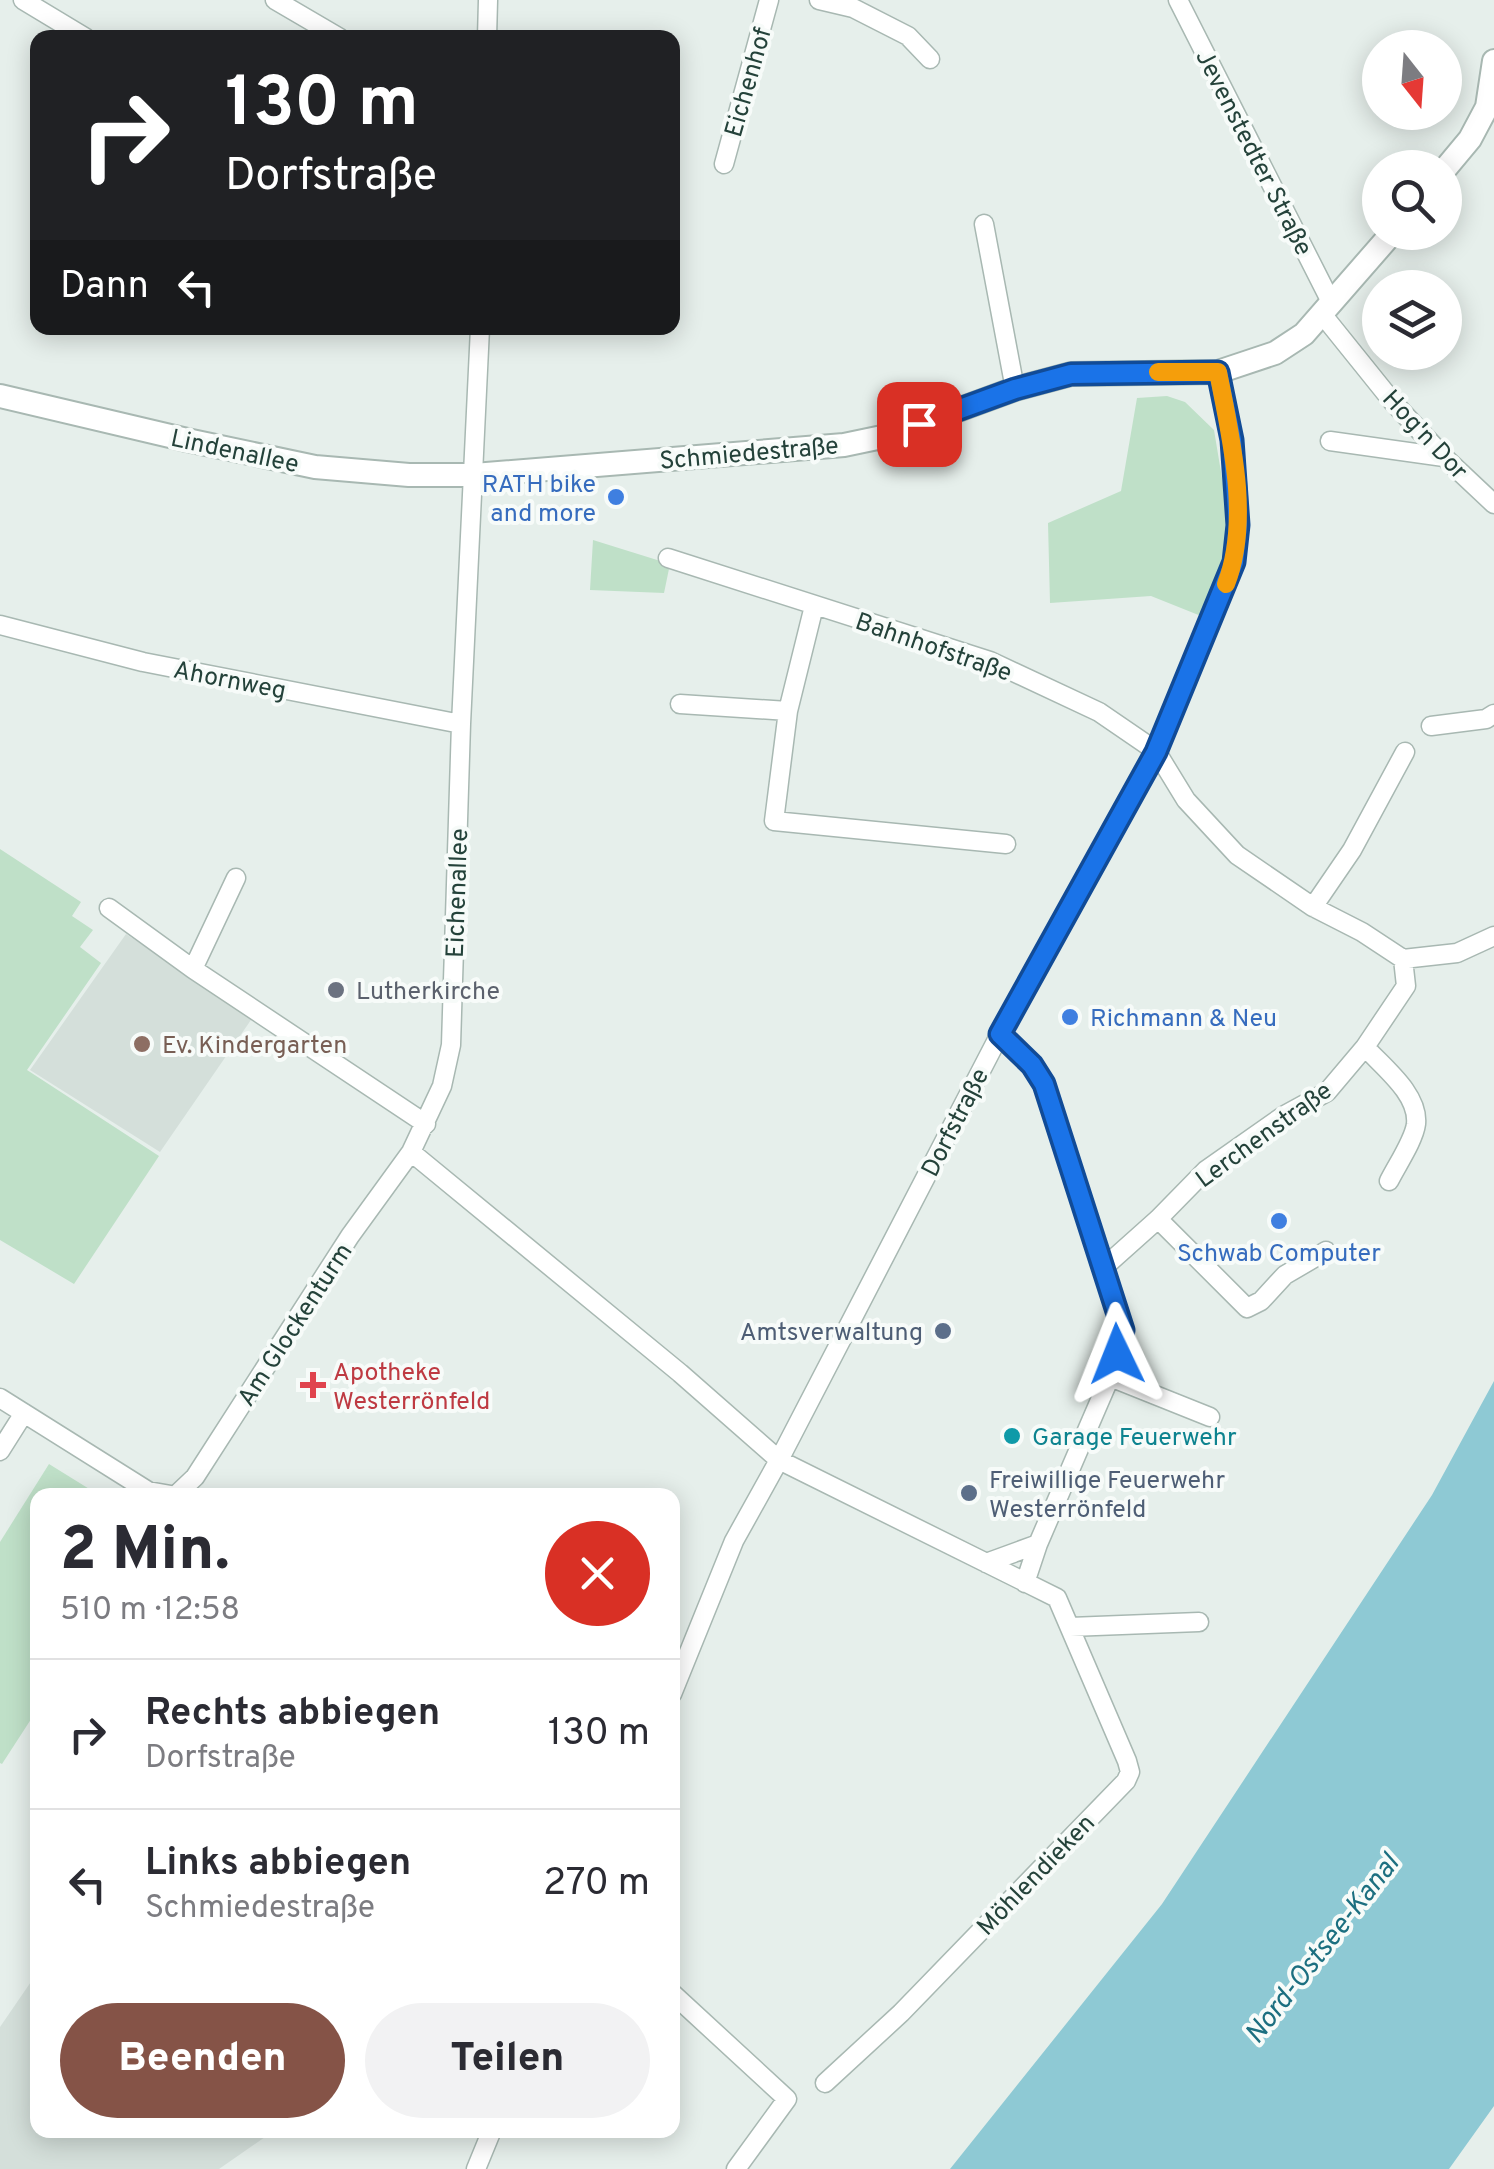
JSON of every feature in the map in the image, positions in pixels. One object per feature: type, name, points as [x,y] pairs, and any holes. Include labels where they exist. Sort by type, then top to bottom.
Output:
[{"type":"street","points":[[23,0],[73,30]]},
{"type":"street","points":[[274,0],[302,8],[330,30]]},
{"type":"street","points":[[488,0],[488,30]]},
{"type":"street","name":"Eichenhof","points":[[724,164],[770,0]]},
{"type":"street","points":[[819,0],[853,8],[908,36],[930,59]]},
{"type":"street","name":"Jevenstedter Straße","points":[[1178,0],[1327,309]]},
{"type":"street","points":[[1461,150],[1487,108],[1494,61]]},
{"type":"street","points":[[984,224],[1015,389]]},
{"type":"street","points":[[1327,309],[1378,250]]},
{"type":"street","name":"Schmiedestraße","points":[[474,475],[844,445],[887,436],[1015,389],[1071,374],[1218,372],[1275,353],[1304,334],[1327,309]]},
{"type":"street","name":"Hog'n Dor","points":[[1327,309],[1392,401],[1494,504]]},
{"type":"street","name":"Eichenallee","points":[[411,1152],[442,1086],[451,1045],[480,335]]},
{"type":"street","name":"Dorfstraße","points":[[680,1674],[734,1541],[1000,1034],[1156,752],[1234,562],[1238,525],[1232,440],[1218,372]]},
{"type":"street","name":"Lindenallee","points":[[0,396],[315,467],[409,475],[474,475]]},
{"type":"street","points":[[1330,441],[1444,457]]},
{"type":"street","name":"Bahnhofstraße","points":[[668,558],[990,661],[1099,712],[1156,752]]},
{"type":"street","points":[[814,606],[788,711],[774,821],[1006,844]]},
{"type":"street","name":"Ahornweg","points":[[0,625],[143,662],[461,724]]},
{"type":"street","points":[[680,704],[788,711]]},
{"type":"street","points":[[1431,726],[1486,719],[1494,714]]},
{"type":"street","points":[[1156,752],[1186,800],[1237,854],[1313,907],[1403,959],[1457,953],[1494,936]]},
{"type":"street","points":[[1313,907],[1352,850],[1406,752]]},
{"type":"street","points":[[193,969],[236,878]]},
{"type":"street","points":[[109,908],[193,969],[426,1124]]},
{"type":"street","name":"Lerchenstraße","points":[[1102,1270],[1206,1170],[1283,1116],[1326,1092],[1365,1047],[1406,986],[1403,959]]},
{"type":"street","points":[[1000,1034],[1032,1065],[1044,1084],[1123,1330],[1110,1377],[1025,1583]]},
{"type":"street","points":[[1365,1047],[1410,1096],[1416,1121],[1389,1180]]},
{"type":"street","points":[[411,1152],[680,1373],[779,1460]]},
{"type":"street","name":"Am Glockenturm","points":[[183,1488],[196,1478],[341,1250],[411,1152]]},
{"type":"street","points":[[1158,1219],[1247,1308],[1261,1301],[1285,1275],[1326,1251]]},
{"type":"street","points":[[1110,1377],[1210,1417]]},
{"type":"street","points":[[0,1398],[143,1488]]},
{"type":"street","points":[[0,1451],[24,1414]]},
{"type":"street","name":"Möhlendieken","points":[[779,1460],[1057,1598],[1130,1772],[1126,1781],[901,2013],[826,2082]]},
{"type":"street","points":[[986,1563],[1038,1544]]},
{"type":"street","points":[[1070,1627],[1199,1622]]},
{"type":"street","points":[[680,2000],[787,2099],[736,2169]]},
{"type":"street","points":[[476,2169],[489,2138]]},
{"type":"shaded area","name":"Ev. Kindergarten","points":[[126,934],[253,1017],[160,1152],[30,1070]]},
{"type":"shaded area","points":[[30,1983],[30,2138],[264,2138],[219,2169],[0,2169],[0,2027]]},
{"type":"green space","points":[[1167,396],[1185,402],[1214,430],[1229,520],[1224,562],[1201,616],[1151,596],[1050,603],[1048,523],[1121,491],[1137,398]]},
{"type":"green space","points":[[593,540],[670,564],[664,593],[590,590]]},
{"type":"green space","points":[[0,849],[81,902],[72,916],[93,930],[80,947],[101,963],[27,1070],[159,1156],[74,1284],[0,1240]]},
{"type":"green space","points":[[49,1464],[88,1488],[34,1488]]},
{"type":"green space","points":[[30,1494],[30,1721],[2,1764],[0,1763],[0,1542]]},
{"type":"water","name":"Nord-Ostsee-Kanal","points":[[1494,1381],[1494,2106],[1449,2169],[950,2169],[1162,1904],[1432,1495]]},
{"type":"slow traffic","points":[[1158,372],[1218,372],[1232,440],[1238,525],[1234,562],[1226,584]]},
{"type":"place","name":"RATH bike and more","points":[[616,497]]},
{"type":"place","name":"Lutherkirche","points":[[336,990]]},
{"type":"place","name":"Richmann & Neu","points":[[1070,1017]]},
{"type":"place","name":"Ev. Kindergarten","points":[[142,1044]]},
{"type":"place","name":"Schwab Computer","points":[[1279,1221]]},
{"type":"place","name":"Amtsverwaltung","points":[[943,1331]]},
{"type":"place","name":"Apotheke Westerrönfeld","points":[[313,1385]]},
{"type":"place","name":"Garage Feuerwehr","points":[[1012,1436]]},
{"type":"place","name":"Freiwillige Feuerwehr Westerrönfeld","points":[[969,1493]]},
{"type":"route","points":[[919,424],[1015,389],[1071,374],[1218,372],[1232,440],[1238,525],[1234,562],[1156,752],[1000,1034],[1032,1065],[1044,1084],[1123,1330],[1117,1354]]}]
